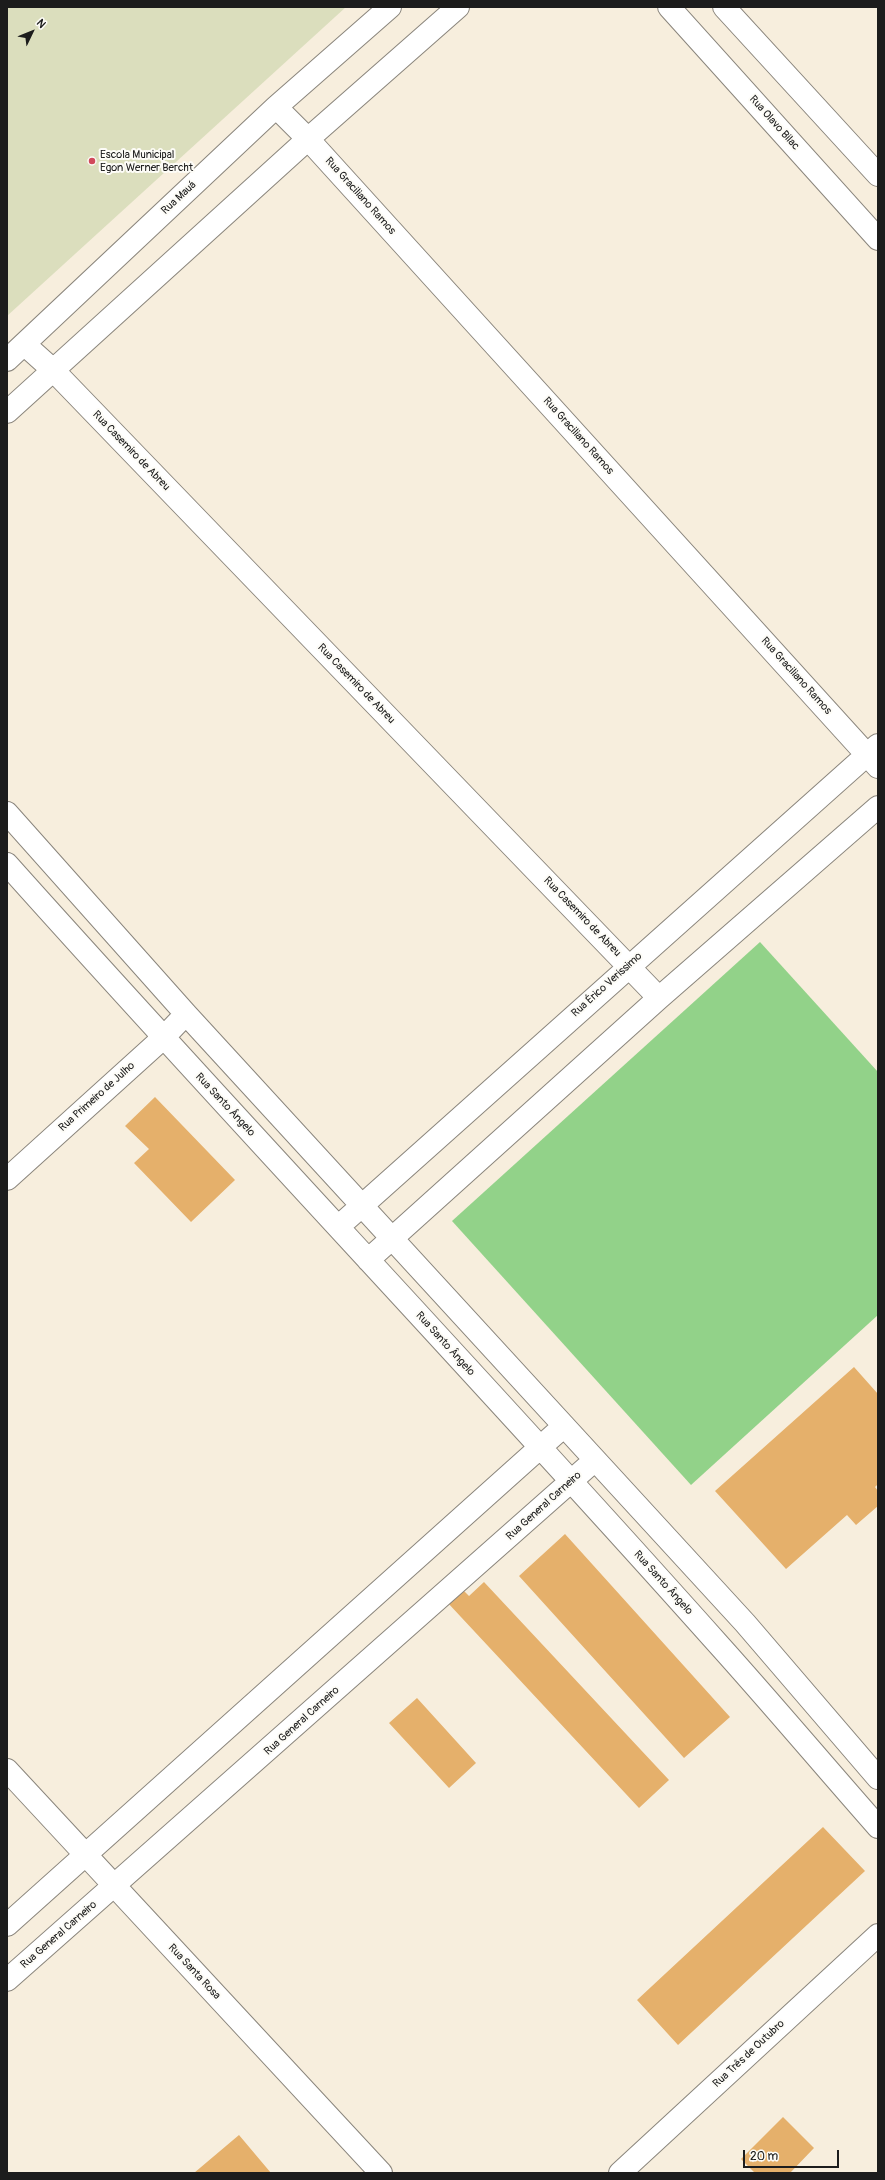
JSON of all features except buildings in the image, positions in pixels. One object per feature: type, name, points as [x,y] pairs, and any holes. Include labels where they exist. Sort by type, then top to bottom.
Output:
[{"type":"street","name":"Rua Mauá","points":[[7,360],[276,107],[390,7]]},
{"type":"street","points":[[7,412],[308,139],[458,7]]},
{"type":"street","name":"Rua Olavo Bilac","points":[[669,7],[878,239]]},
{"type":"street","points":[[724,7],[878,175]]},
{"type":"street","name":"Rua Graciliano Ramos","points":[[276,107],[308,139],[874,756]]},
{"type":"street","name":"Rua Casemiro de Abreu","points":[[24,344],[53,370],[659,998]]},
{"type":"street","name":"Rua Érico Verissimo","points":[[338,1227],[629,966],[874,756]]},
{"type":"street","points":[[368,1260],[659,998],[878,807]]},
{"type":"street","points":[[7,813],[186,1014],[745,1622],[878,1778]]},
{"type":"street","name":"Rua Santo Ângelo","points":[[7,864],[163,1038],[720,1645],[878,1827]]},
{"type":"street","name":"Rua Primeiro de Julho","points":[[7,1179],[163,1038],[186,1014]]},
{"type":"street","points":[[7,1925],[564,1426]]},
{"type":"street","name":"Rua General Carneiro","points":[[7,1980],[114,1887],[595,1460]]},
{"type":"street","points":[[720,1645],[745,1622]]},
{"type":"street","name":"Rua Santa Rosa","points":[[7,1770],[381,2173]]},
{"type":"street","name":"Rua Três de Outubro","points":[[620,2173],[878,1935]]},
{"type":"shaded area","name":"Escola Municipal Egon Werner Bercht","points":[[7,7],[346,7],[7,316]]},
{"type":"green space","points":[[760,942],[878,1072],[878,1315],[691,1485],[452,1221]]},
{"type":"place","name":"Escola Municipal Egon Werner Bercht","points":[[92,161]]}]
